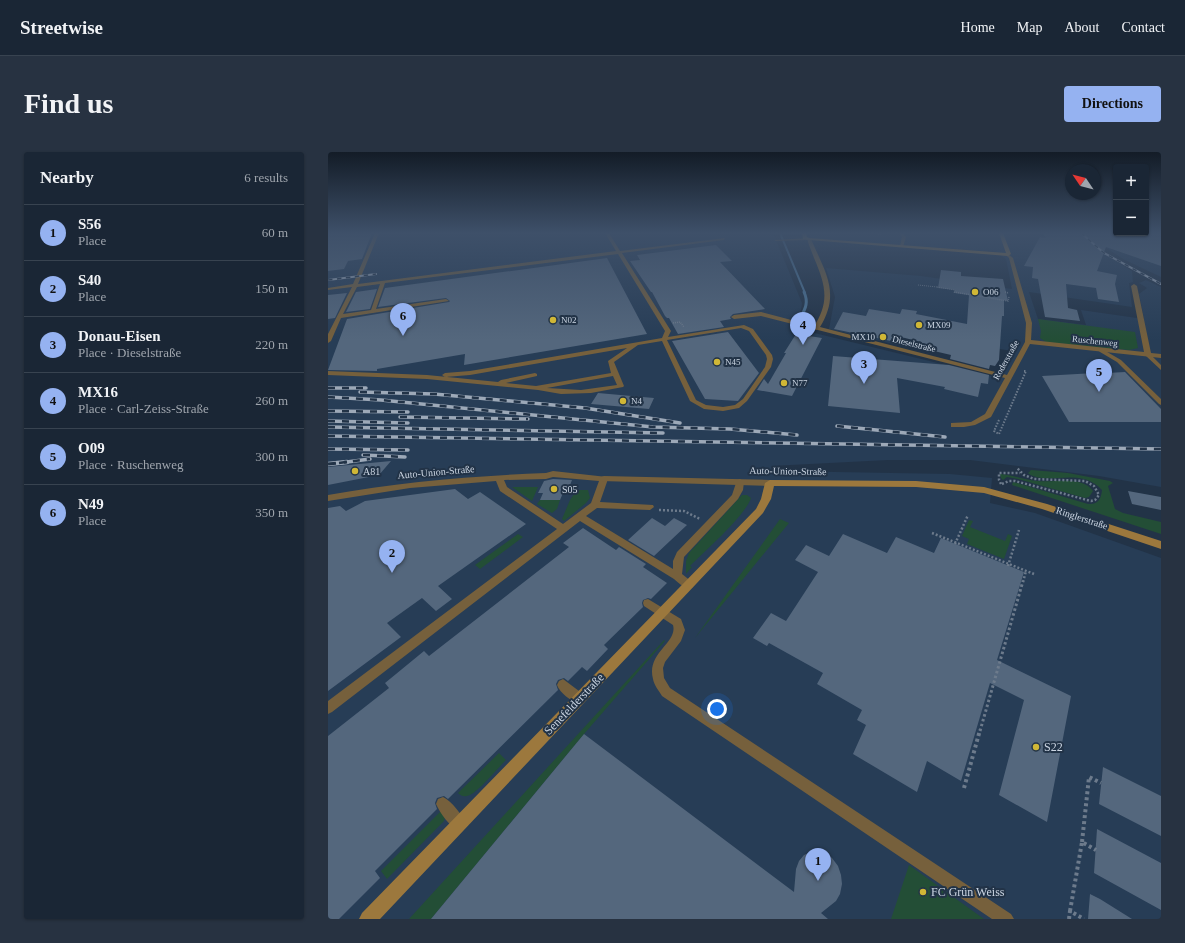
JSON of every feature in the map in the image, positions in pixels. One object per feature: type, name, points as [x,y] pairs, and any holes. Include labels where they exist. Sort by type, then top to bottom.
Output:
[{"type":"street","points":[[816,328],[824,318],[829,304],[827,288],[820,269]]},
{"type":"street","name":"Roderstraße","points":[[954,425],[973,425],[988,415],[1028,342],[1029,323],[1014,269]]},
{"type":"street","points":[[1134,286],[1148,355]]},
{"type":"street","name":"Dieselstraße","points":[[816,328],[1008,377]]},
{"type":"street","name":"Ruschenweg","points":[[1028,342],[1102,351],[1161,356]]},
{"type":"street","name":"Auto-Union-Straße","points":[[604,479],[770,483],[916,484],[1002,490]]},
{"type":"street","name":"Senefelderstraße","points":[[368,919],[760,511],[766,499],[770,483]]},
{"type":"street","name":"Ringlerstraße","points":[[1002,490],[1161,545]]},
{"type":"lane","points":[[328,341],[335,322],[341,316],[356,286],[362,269]]},
{"type":"lane","points":[[328,289],[483,269]]},
{"type":"lane","points":[[428,377],[470,373],[664,340],[742,326],[751,330],[769,355],[769,363],[745,400],[737,407],[723,409],[704,408],[693,401],[664,340],[668,331],[629,269]]},
{"type":"lane","points":[[373,311],[383,282]]},
{"type":"lane","points":[[341,316],[446,301]]},
{"type":"lane","points":[[734,317],[749,314],[764,314],[816,328]]},
{"type":"lane","points":[[328,323],[335,322]]},
{"type":"lane","points":[[329,374],[428,377],[536,388],[551,391],[586,392],[621,386],[608,361],[636,344]]},
{"type":"lane","points":[[1102,351],[1119,361],[1161,403]]},
{"type":"lane","points":[[1148,355],[1161,368]]},
{"type":"lane","points":[[536,388],[615,374]]},
{"type":"lane","points":[[489,384],[535,375]]},
{"type":"lane","name":"Auto-Union-Straße","points":[[328,498],[414,484],[499,478],[546,476],[551,479],[567,479],[573,477],[604,479]]},
{"type":"lane","points":[[499,478],[503,489],[564,529]]},
{"type":"lane","points":[[595,506],[604,479]]},
{"type":"lane","points":[[677,576],[680,555],[735,497],[739,490],[740,482]]},
{"type":"lane","points":[[328,708],[595,506],[650,507]]},
{"type":"lane","points":[[580,516],[689,585]]},
{"type":"lane","points":[[648,602],[677,622],[680,631],[677,637],[661,656],[657,665],[656,675],[659,684],[666,692],[1006,919]]},
{"type":"lane","points":[[563,685],[580,698]]},
{"type":"lane","points":[[442,804],[459,824]]},
{"type":"path","points":[[918,285],[955,290],[954,293],[1008,301],[1009,297]]},
{"type":"path","points":[[999,421],[994,431],[999,434],[1026,372]]},
{"type":"path","points":[[1002,490],[1009,481],[1015,481],[1091,501],[1095,500],[1099,495],[1095,487],[1086,481],[1036,479],[1023,476],[1017,468]]},
{"type":"path","points":[[999,480],[999,473],[1020,473]]},
{"type":"path","points":[[650,507],[653,510],[688,512],[709,524]]},
{"type":"path","points":[[955,543],[968,515]]},
{"type":"path","points":[[1008,565],[1019,530]]},
{"type":"path","points":[[932,533],[1008,565],[1034,574]]},
{"type":"path","points":[[964,788],[1026,571]]},
{"type":"path","points":[[1069,919],[1082,842],[1089,777],[1101,783]]},
{"type":"path","points":[[1082,842],[1096,850]]},
{"type":"path","points":[[1070,911],[1084,919]]},
{"type":"shaded area","points":[[328,269],[788,269],[802,303],[801,310],[790,327],[991,376],[1002,369],[1012,351],[903,333],[906,347],[829,329],[835,297],[826,269],[921,276],[1012,289],[1008,269],[1128,269],[1132,271],[1133,282],[1129,283],[1132,307],[1029,292],[1038,319],[1086,325],[1081,310],[1144,319],[1139,294],[1147,288],[1139,283],[1146,280],[1161,287],[1161,487],[1099,476],[970,460],[888,460],[771,466],[779,471],[950,474],[992,478],[990,503],[1035,513],[1161,558],[1161,919],[328,919]]},
{"type":"shaded area","points":[[1144,269],[1161,269],[1161,277]]},
{"type":"green space","points":[[1038,319],[1135,332],[1138,348],[1129,350],[1046,342],[1040,338],[1041,331]]},
{"type":"green space","points":[[1031,470],[1068,473],[1110,481],[1113,483],[1108,486],[1115,509],[1123,513],[1161,522],[1161,534],[1012,485],[1013,482],[1017,483],[1088,504],[1094,504],[1101,496],[1102,490],[1094,483],[1084,479],[1037,477],[1028,473]]},
{"type":"green space","points":[[1000,474],[1037,481],[1075,481],[1088,486],[1093,491],[1089,497],[1085,498],[1018,479],[1007,477],[1003,480]]},
{"type":"green space","points":[[512,487],[538,487],[532,501]]},
{"type":"green space","points":[[577,490],[588,490],[590,498],[564,521],[562,519],[570,500]]},
{"type":"green space","points":[[742,495],[747,495],[751,498],[741,514],[690,566],[692,567],[686,574],[686,561],[689,553]]},
{"type":"green space","points":[[540,500],[560,500],[557,509],[552,513],[537,504]]},
{"type":"green space","points":[[780,519],[789,523],[695,638]]},
{"type":"green space","points":[[969,520],[973,521],[970,527],[1005,541],[1008,534],[1012,536],[1004,559],[967,544],[969,539],[962,536]]},
{"type":"green space","points":[[518,534],[523,537],[480,569],[475,565]]},
{"type":"green space","points":[[664,640],[665,641],[584,734],[431,919],[409,919]]},
{"type":"green space","points":[[499,753],[506,760],[474,793],[468,796],[462,796],[458,793]]},
{"type":"green space","points":[[442,810],[445,816],[444,821],[387,879],[381,871]]},
{"type":"green space","name":"FC Grün Weiss","points":[[909,865],[984,919],[891,919]]},
{"type":"building","points":[[328,269],[344,269],[344,269],[328,271]]},
{"type":"building","points":[[527,269],[613,269],[647,334],[464,365],[465,354],[377,369],[377,371],[328,370],[347,319],[450,301],[446,298],[378,307],[385,288]]},
{"type":"building","points":[[635,269],[727,269],[765,309],[733,314],[730,317],[731,319],[720,321],[724,327],[678,334],[669,318],[665,316]]},
{"type":"building","points":[[1033,269],[1098,269],[1097,271],[1117,275],[1115,284],[1119,302],[1098,299],[1096,288],[1066,284],[1068,308],[1077,310],[1080,321],[1045,317],[1038,279],[1032,278]]},
{"type":"building","points":[[941,270],[961,272],[961,276],[1003,279],[1008,301],[1004,300],[1004,316],[1002,316],[999,360],[995,366],[990,365],[989,369],[950,359],[951,355],[917,347],[921,342],[893,335],[891,341],[834,329],[843,312],[866,316],[869,309],[900,314],[902,309],[917,311],[916,314],[967,324],[969,295],[955,293],[955,290],[938,288]]},
{"type":"building","points":[[377,289],[370,309],[346,312],[356,292]]},
{"type":"building","points":[[347,293],[335,318],[328,319],[328,295]]},
{"type":"building","name":"N45","points":[[728,332],[759,373],[738,401],[705,399],[672,341]]},
{"type":"building","points":[[796,334],[822,338],[792,396],[757,390],[764,379],[768,384]]},
{"type":"building","points":[[833,356],[949,365],[989,375],[988,384],[981,383],[978,397],[944,389],[945,387],[897,378],[900,413],[828,406]]},
{"type":"building","points":[[1125,372],[1161,409],[1161,422],[1069,422],[1042,376],[1095,373],[1098,383],[1108,381],[1107,373]]},
{"type":"building","name":"N4","points":[[598,393],[654,398],[649,409],[591,404]]},
{"type":"building","name":"A81","points":[[391,461],[379,475],[328,485],[328,467]]},
{"type":"building","points":[[553,479],[572,480],[567,493],[563,493],[560,500],[540,500],[543,493],[538,493],[544,481]]},
{"type":"building","points":[[455,489],[468,499],[480,492],[526,524],[438,586],[452,599],[436,611],[422,598],[387,623],[401,637],[328,691],[328,508],[340,506],[346,511],[365,501]]},
{"type":"building","points":[[1128,491],[1161,497],[1161,510],[1132,504]]},
{"type":"building","points":[[652,518],[665,526],[674,518],[687,525],[654,556],[628,540]]},
{"type":"building","points":[[583,528],[616,550],[619,547],[646,564],[643,567],[667,583],[651,599],[648,598],[643,600],[643,607],[604,645],[608,649],[587,671],[582,667],[568,681],[564,678],[558,680],[556,684],[558,690],[448,799],[444,796],[437,798],[435,803],[437,809],[375,871],[380,878],[339,919],[328,919],[328,736],[389,688],[385,683],[424,651],[429,656],[569,547],[563,543]]},
{"type":"building","points":[[843,534],[887,553],[896,537],[934,553],[941,538],[1024,572],[997,660],[1071,696],[1047,822],[999,795],[1024,700],[990,683],[961,781],[927,761],[917,792],[853,754],[866,725],[857,720],[862,710],[817,684],[823,673],[769,643],[767,646],[753,638],[771,613],[786,621],[818,572],[795,560],[806,545],[829,556]]},
{"type":"building","points":[[584,734],[794,892],[796,869],[799,861],[804,855],[811,852],[818,851],[826,853],[838,866],[842,884],[840,894],[836,901],[821,913],[828,919],[431,919]]},
{"type":"building","points":[[1103,767],[1161,796],[1161,836],[1099,804]]},
{"type":"building","points":[[1097,829],[1161,863],[1161,910],[1094,873]]},
{"type":"building","points":[[1090,894],[1100,899],[1132,919],[1088,919]]},
{"type":"waterway","points":[[795,269],[805,293]]},
{"type":"waterway","points":[[800,319],[806,303],[804,292]]},
{"type":"railway","points":[[1133,269],[1161,284]]},
{"type":"railway","points":[[328,280],[376,274]]},
{"type":"railway","points":[[328,388],[366,388]]},
{"type":"railway","points":[[360,392],[434,394],[585,408],[680,423]]},
{"type":"railway","points":[[328,397],[381,400],[653,427],[730,429],[797,435]]},
{"type":"railway","points":[[328,411],[408,412]]},
{"type":"railway","points":[[400,417],[528,419]]},
{"type":"railway","points":[[328,421],[408,423]]},
{"type":"railway","points":[[837,426],[945,437]]},
{"type":"railway","points":[[328,427],[663,433]]},
{"type":"railway","points":[[328,436],[1161,449]]},
{"type":"railway","points":[[328,449],[408,450]]},
{"type":"railway","points":[[363,455],[405,457]]},
{"type":"railway","points":[[346,462],[370,459]]},
{"type":"railway","points":[[328,464],[346,462]]},
{"type":"railway","points":[[339,463],[346,462]]},
{"type":"place","name":"O06","points":[[975,292]]},
{"type":"place","name":"N02","points":[[553,320]]},
{"type":"place","name":"MX09","points":[[919,325]]},
{"type":"place","name":"N49","points":[[403,336]]},
{"type":"place","name":"MX10","points":[[883,337]]},
{"type":"place","name":"MX16","points":[[803,345]]},
{"type":"place","name":"N45","points":[[717,362]]},
{"type":"place","name":"N77","points":[[784,383]]},
{"type":"place","name":"Donau-Eisen","points":[[864,384]]},
{"type":"place","name":"O09","points":[[1099,392]]},
{"type":"place","name":"N4","points":[[623,401]]},
{"type":"place","name":"A81","points":[[355,471]]},
{"type":"place","name":"S05","points":[[554,489]]},
{"type":"place","name":"S40","points":[[392,573]]},
{"type":"place","name":"S22","points":[[1036,747]]},
{"type":"place","name":"S56","points":[[818,881]]},
{"type":"place","name":"FC Grün Weiss","points":[[923,892]]}]
